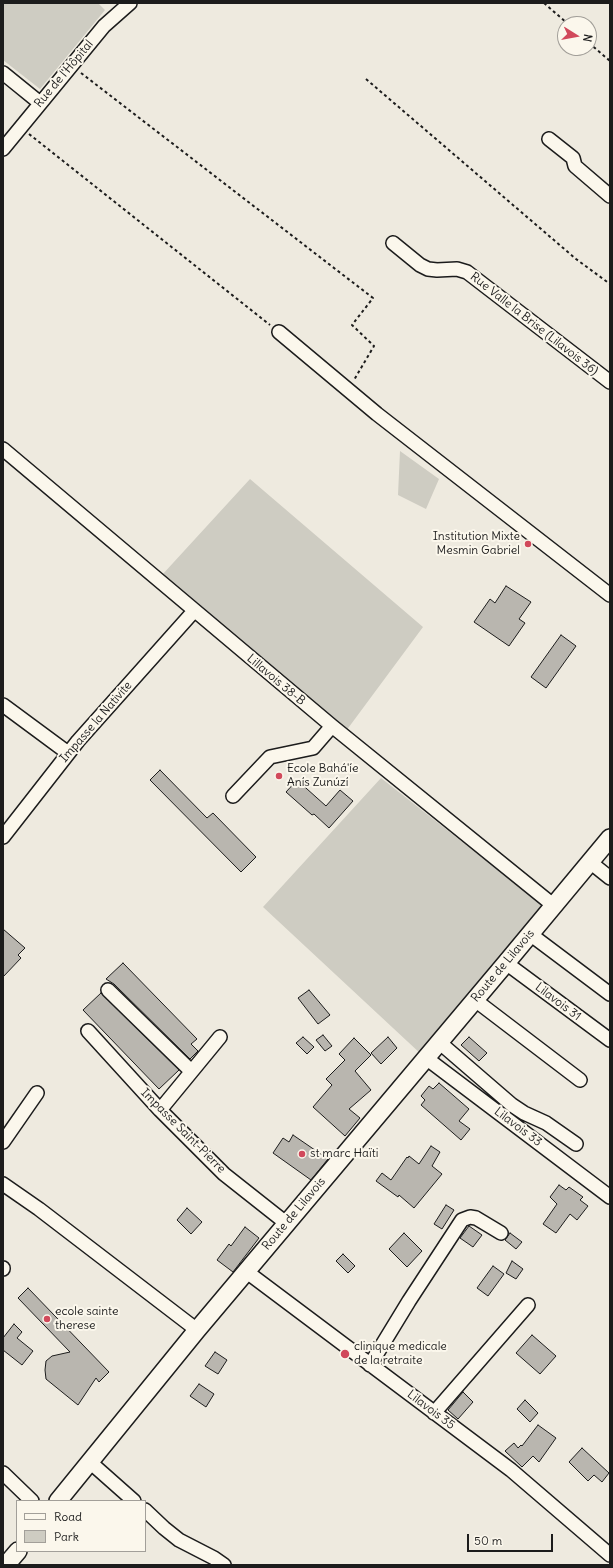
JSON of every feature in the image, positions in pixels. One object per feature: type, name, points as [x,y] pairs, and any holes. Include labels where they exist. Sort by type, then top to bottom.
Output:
[{"type":"main road","name":"Route de Lilavois","points":[[59,1500],[286,1223],[610,838]]},
{"type":"street","name":"Rue de l'Hôpital","points":[[3,149],[104,26],[130,3]]},
{"type":"street","points":[[3,74],[40,103]]},
{"type":"street","points":[[549,139],[573,158],[575,166],[610,196]]},
{"type":"street","name":"Rue Valle la Brise (Lilavois 36)","points":[[393,243],[420,265],[428,269],[457,269],[467,272],[610,382]]},
{"type":"street","points":[[279,332],[377,414],[610,595]]},
{"type":"street","name":"Lillavois 38-B","points":[[3,449],[332,726],[553,905]]},
{"type":"street","name":"Impasse la Nativite","points":[[3,837],[68,753],[194,611]]},
{"type":"street","points":[[3,705],[68,753]]},
{"type":"street","points":[[233,796],[270,757],[313,748],[332,726]]},
{"type":"street","points":[[590,862],[610,878]]},
{"type":"street","points":[[530,934],[610,994]]},
{"type":"street","name":"Lilavois 31","points":[[506,963],[610,1040]]},
{"type":"street","points":[[108,990],[191,1071]]},
{"type":"street","points":[[475,1000],[580,1080]]},
{"type":"street","name":"Impasse Saint-Pierre","points":[[88,1031],[160,1110],[224,1174],[286,1223]]},
{"type":"street","points":[[160,1110],[220,1037]]},
{"type":"street","points":[[439,1042],[512,1105],[546,1123],[576,1144]]},
{"type":"street","name":"Lilavois 33","points":[[426,1058],[610,1197]]},
{"type":"street","points":[[3,1142],[37,1093]]},
{"type":"street","points":[[3,1184],[39,1209],[197,1330]]},
{"type":"street","points":[[370,1365],[408,1302],[462,1220],[470,1217],[476,1218],[501,1233]]},
{"type":"street","name":"Lilavois 35","points":[[247,1272],[511,1470],[610,1555]]},
{"type":"street","points":[[434,1413],[528,1305]]},
{"type":"street","points":[[90,1462],[133,1500]]},
{"type":"street","points":[[3,1473],[31,1500]]},
{"type":"street","points":[[146,1511],[179,1540],[214,1558],[224,1565]]},
{"type":"path","points":[[544,3],[559,16]]},
{"type":"path","points":[[597,50],[610,61]]},
{"type":"path","points":[[72,65],[373,298],[352,325],[374,346],[348,390]]},
{"type":"path","points":[[366,79],[576,259],[610,284]]},
{"type":"path","points":[[20,127],[279,332]]},
{"type":"green space","points":[[3,3],[98,3],[105,10],[40,89],[3,60]]},
{"type":"green space","points":[[400,451],[439,479],[426,509],[398,495]]},
{"type":"green space","points":[[250,479],[423,627],[346,731],[162,575]]},
{"type":"green space","points":[[381,778],[545,907],[422,1055],[263,907]]},
{"type":"building","points":[[506,586],[531,602],[519,619],[525,623],[509,646],[474,622],[490,599],[495,603]]},
{"type":"building","points":[[561,635],[576,646],[546,688],[531,677]]},
{"type":"building","points":[[160,770],[207,818],[213,813],[256,857],[241,872],[150,780]]},
{"type":"building","points":[[297,780],[326,806],[340,790],[353,801],[329,828],[286,792]]},
{"type":"building","points":[[3,929],[25,948],[18,955],[21,958],[3,977]]},
{"type":"building","points":[[123,963],[197,1039],[191,1044],[198,1051],[190,1059],[114,984],[106,979]]},
{"type":"building","points":[[309,990],[330,1015],[318,1024],[298,998]]},
{"type":"building","points":[[101,993],[179,1070],[159,1089],[83,1010]]},
{"type":"building","points":[[323,1035],[332,1046],[325,1051],[316,1040]]},
{"type":"building","points":[[303,1037],[314,1047],[307,1054],[296,1043]]},
{"type":"building","points":[[388,1037],[397,1048],[381,1064],[371,1053]]},
{"type":"building","points":[[469,1037],[487,1053],[479,1061],[461,1045]]},
{"type":"building","points":[[354,1038],[371,1055],[355,1071],[371,1090],[349,1109],[360,1118],[345,1136],[313,1107],[332,1085],[326,1079],[345,1060],[339,1054]]},
{"type":"building","points":[[439,1083],[469,1109],[459,1121],[470,1129],[461,1140],[421,1105],[425,1100],[421,1096],[429,1086],[433,1089]]},
{"type":"building","points":[[293,1135],[328,1159],[311,1180],[273,1153],[283,1138],[289,1142]]},
{"type":"building","points":[[431,1146],[440,1152],[432,1166],[442,1174],[414,1208],[399,1195],[398,1197],[376,1181],[382,1173],[391,1180],[409,1156],[419,1164]]},
{"type":"building","points":[[559,1185],[566,1190],[569,1187],[583,1197],[580,1200],[588,1206],[577,1220],[570,1214],[556,1233],[543,1224],[557,1204],[550,1197]]},
{"type":"building","points":[[446,1205],[454,1210],[442,1229],[434,1224]]},
{"type":"building","points":[[187,1208],[202,1222],[191,1234],[177,1220]]},
{"type":"building","points":[[469,1226],[482,1235],[473,1247],[460,1238]]},
{"type":"building","points":[[245,1227],[259,1238],[233,1272],[217,1260],[229,1244],[231,1246]]},
{"type":"building","points":[[404,1233],[422,1251],[407,1267],[389,1249]]},
{"type":"building","points":[[510,1233],[522,1242],[516,1249],[505,1240]]},
{"type":"building","points":[[343,1254],[355,1266],[348,1273],[336,1261]]},
{"type":"building","points":[[512,1261],[523,1269],[516,1279],[506,1273]]},
{"type":"building","points":[[493,1266],[504,1274],[488,1296],[477,1288]]},
{"type":"building","points":[[28,1288],[109,1372],[99,1382],[96,1378],[78,1405],[46,1379],[46,1361],[52,1356],[70,1352],[18,1298]]},
{"type":"building","points":[[14,1324],[22,1332],[17,1338],[33,1351],[22,1365],[3,1350],[3,1338]]},
{"type":"building","points":[[532,1335],[556,1356],[540,1374],[516,1353]]},
{"type":"building","points":[[215,1352],[227,1360],[218,1374],[205,1366]]},
{"type":"building","points":[[199,1384],[214,1394],[206,1407],[190,1396]]},
{"type":"building","points":[[463,1392],[473,1402],[458,1419],[448,1410]]},
{"type":"building","points":[[525,1400],[538,1413],[530,1422],[517,1409]]},
{"type":"building","points":[[538,1425],[556,1438],[539,1462],[533,1456],[522,1467],[505,1451],[514,1443],[518,1448],[521,1445],[522,1446]]},
{"type":"building","points":[[582,1448],[609,1473],[602,1482],[594,1475],[588,1481],[569,1462]]},
{"type":"place","name":"Institution Mixte Mesmin Gabriel","points":[[528,544]]},
{"type":"place","name":"Ecole Bahá'íe Anís Zunúzí","points":[[279,776]]},
{"type":"place","name":"st marc Haïti","points":[[302,1154]]},
{"type":"place","name":"ecole sainte therese","points":[[47,1319]]},
{"type":"place","name":"clinique medicale de la retraite","points":[[345,1354]]}]
